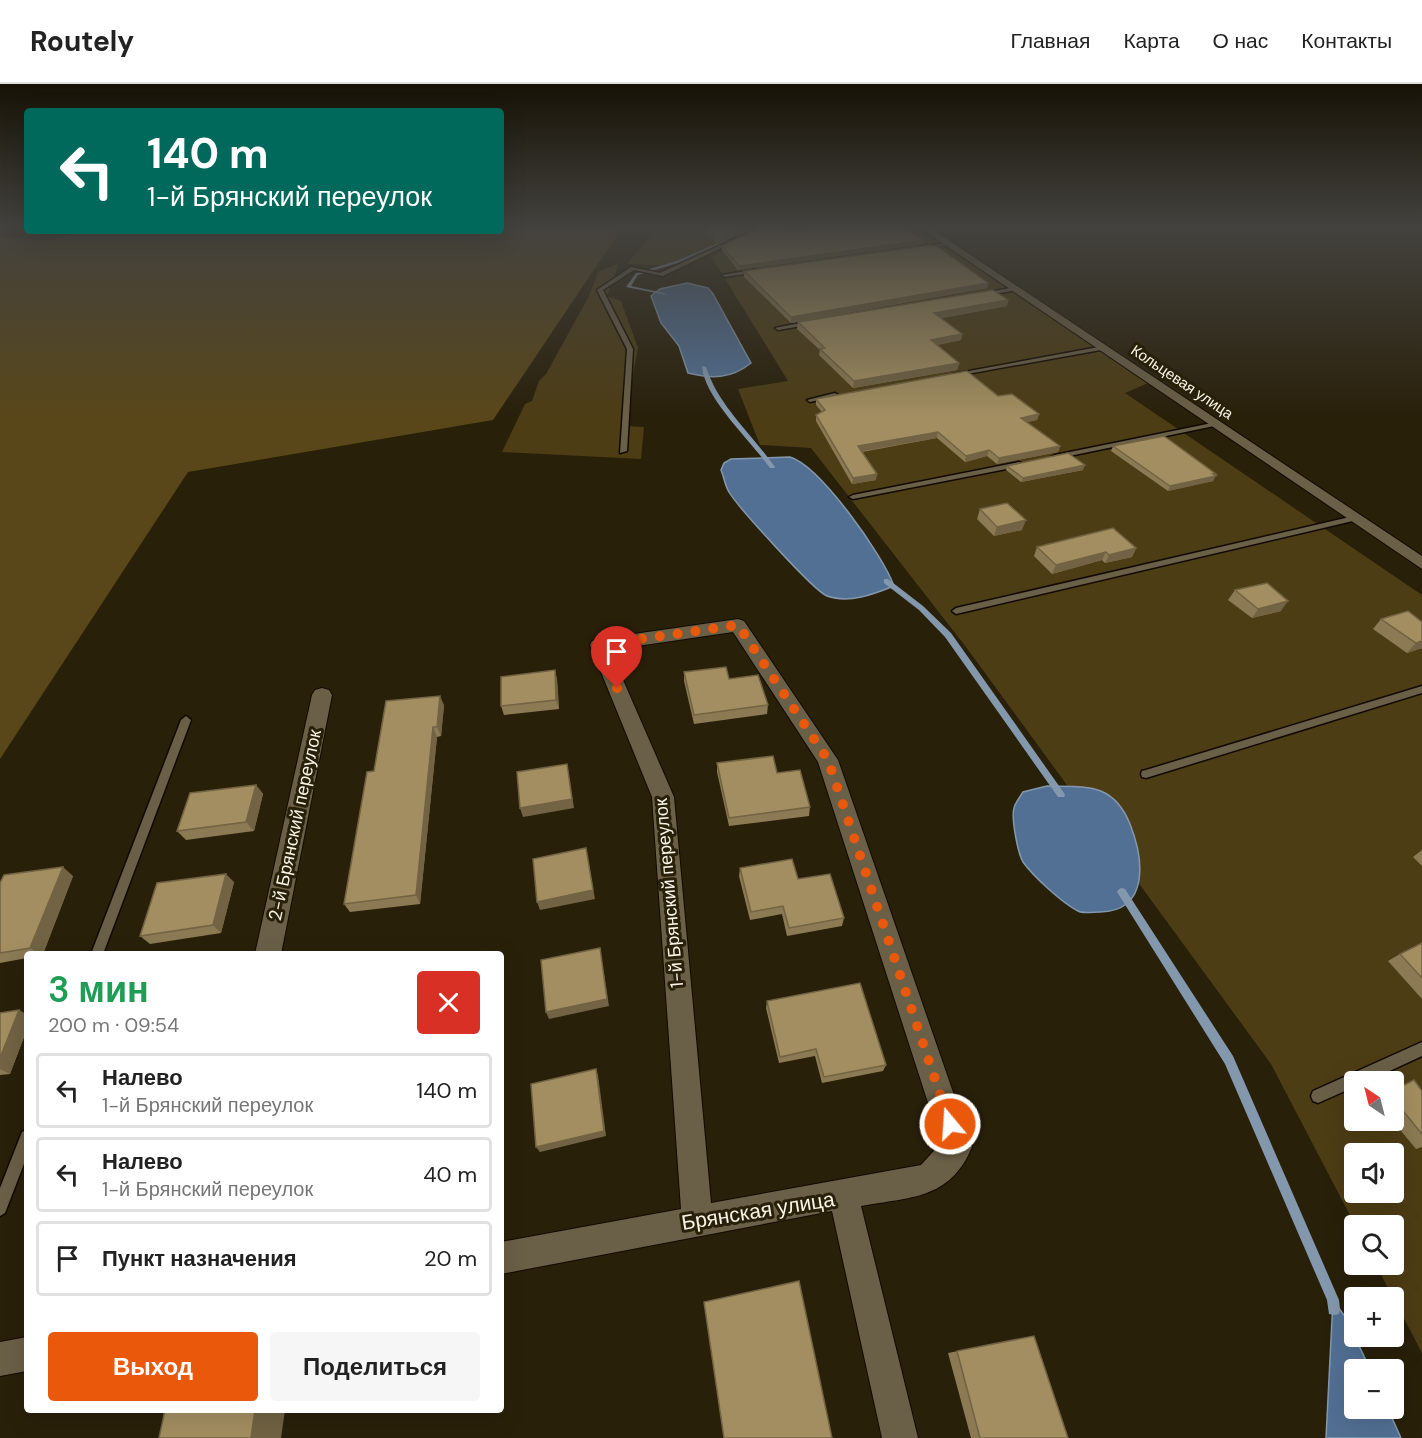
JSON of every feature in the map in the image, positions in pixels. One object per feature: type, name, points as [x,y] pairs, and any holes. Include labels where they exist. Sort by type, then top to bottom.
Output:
[{"type":"street","name":"Кольцевая улица","points":[[1019,291],[1422,564]]},
{"type":"street","name":"1-й Брянский переулок","points":[[697,1221],[663,797],[599,645],[738,625],[828,760],[957,1147],[929,1179],[843,1194]]},
{"type":"street","name":"2-й Брянский переулок","points":[[269,951],[322,695]]},
{"type":"street","name":"Брянская улица","points":[[504,1257],[843,1194],[900,1438]]},
{"type":"street","points":[[0,1359],[24,1355]]},
{"type":"lane","points":[[601,291],[630,349],[623,451]]},
{"type":"lane","points":[[970,297],[1003,291]]},
{"type":"lane","points":[[778,328],[823,321]]},
{"type":"lane","points":[[951,375],[1104,348]]},
{"type":"lane","points":[[810,400],[846,394]]},
{"type":"lane","points":[[1041,460],[1216,424]]},
{"type":"lane","points":[[853,497],[1029,462]]},
{"type":"lane","points":[[956,611],[1354,518]]},
{"type":"lane","points":[[1146,774],[1422,689]]},
{"type":"lane","points":[[97,951],[186,720]]},
{"type":"lane","points":[[1318,1096],[1422,1049]]},
{"type":"lane","points":[[0,1208],[24,1145]]},
{"type":"shaded area","points":[[0,291],[580,291],[493,420],[188,472],[0,759]]},
{"type":"shaded area","points":[[591,291],[609,291],[607,296],[621,301],[638,348],[623,426],[644,427],[641,459],[502,452],[525,404],[532,401],[539,381],[546,374]]},
{"type":"shaded area","points":[[733,291],[1011,291],[1148,383],[1125,393],[1422,595],[1422,1353],[1404,1319],[1404,1287],[1388,1287],[1381,1275],[1404,1275],[1404,1215],[1350,1215],[1271,1064],[966,647],[811,448],[760,445],[738,389],[788,381]]},
{"type":"water","points":[[657,291],[711,291],[751,363],[729,375],[713,377],[688,373],[679,346],[661,323],[651,296]]},
{"type":"water","points":[[790,457],[803,464],[817,477],[849,513],[877,554],[894,586],[870,595],[853,598],[827,596],[807,580],[776,547],[728,490],[721,470],[724,463],[731,459]]},
{"type":"water","points":[[1047,786],[1074,786],[1097,790],[1115,800],[1123,810],[1135,837],[1140,866],[1135,892],[1128,902],[1116,909],[1080,912],[1048,889],[1023,862],[1014,827],[1015,806],[1023,792]]},
{"type":"water","points":[[1333,1300],[1344,1315],[1344,1347],[1360,1347],[1365,1359],[1344,1359],[1344,1419],[1392,1419],[1401,1438],[1326,1438]]},
{"type":"building","points":[[765,291],[941,291],[791,317]]},
{"type":"building","points":[[986,291],[995,291],[1008,300],[934,313],[962,334],[931,340],[959,363],[854,381],[820,349],[825,348],[798,322]]},
{"type":"building","points":[[967,371],[998,396],[1012,394],[1039,414],[1021,418],[1060,446],[999,458],[989,450],[966,456],[938,432],[858,446],[877,474],[853,478],[816,415],[825,410],[816,399]]},
{"type":"building","points":[[1164,436],[1216,476],[1170,486],[1113,446]]},
{"type":"building","points":[[1068,453],[1085,465],[1023,478],[1007,466]]},
{"type":"building","points":[[1007,503],[1026,520],[997,527],[980,509]]},
{"type":"building","points":[[1113,528],[1136,548],[1109,555],[1106,552],[1056,565],[1037,547]]},
{"type":"building","points":[[1267,583],[1288,601],[1258,609],[1235,590]]},
{"type":"building","points":[[1408,611],[1422,622],[1422,641],[1416,643],[1381,619]]},
{"type":"building","points":[[726,667],[729,679],[758,675],[768,705],[694,715],[684,672]]},
{"type":"building","points":[[555,670],[556,700],[501,706],[501,677]]},
{"type":"building","points":[[440,696],[437,727],[433,727],[416,895],[344,904],[367,772],[374,771],[386,701]]},
{"type":"building","points":[[773,756],[777,773],[800,770],[810,807],[729,818],[717,763]]},
{"type":"building","points":[[567,764],[572,799],[520,808],[517,772]]},
{"type":"building","points":[[256,785],[246,822],[177,831],[190,793]]},
{"type":"building","points":[[586,848],[593,890],[537,902],[533,859]]},
{"type":"building","points":[[792,859],[798,879],[830,874],[844,918],[789,928],[783,906],[751,912],[740,868]]},
{"type":"building","points":[[63,867],[30,948],[0,953],[0,883],[4,875]]},
{"type":"building","points":[[226,874],[213,925],[140,936],[157,883]]},
{"type":"building","points":[[1422,943],[1422,978],[1400,954]]},
{"type":"building","points":[[600,948],[607,999],[546,1012],[541,960]]},
{"type":"building","points":[[860,983],[886,1065],[824,1077],[816,1049],[780,1057],[767,1001]]},
{"type":"building","points":[[19,1010],[0,1058],[0,1013]]},
{"type":"building","points":[[596,1069],[604,1131],[536,1147],[531,1084]]},
{"type":"building","points":[[1414,1080],[1422,1091],[1422,1134],[1404,1112],[1404,1085]]},
{"type":"building","points":[[799,1281],[832,1438],[724,1438],[704,1302]]},
{"type":"building","points":[[1034,1336],[1068,1438],[980,1438],[957,1351]]},
{"type":"building","points":[[164,1413],[255,1413],[251,1438],[159,1438]]},
{"type":"waterway","points":[[650,291],[664,294]]},
{"type":"waterway","points":[[704,367],[714,393],[772,467]]},
{"type":"waterway","points":[[886,581],[921,608],[948,635],[1061,795]]},
{"type":"waterway","points":[[1122,892],[1229,1060],[1333,1300],[1334,1309]]},
{"type":"route","points":[[617,688],[599,645],[738,625],[828,760],[950,1124]]}]
